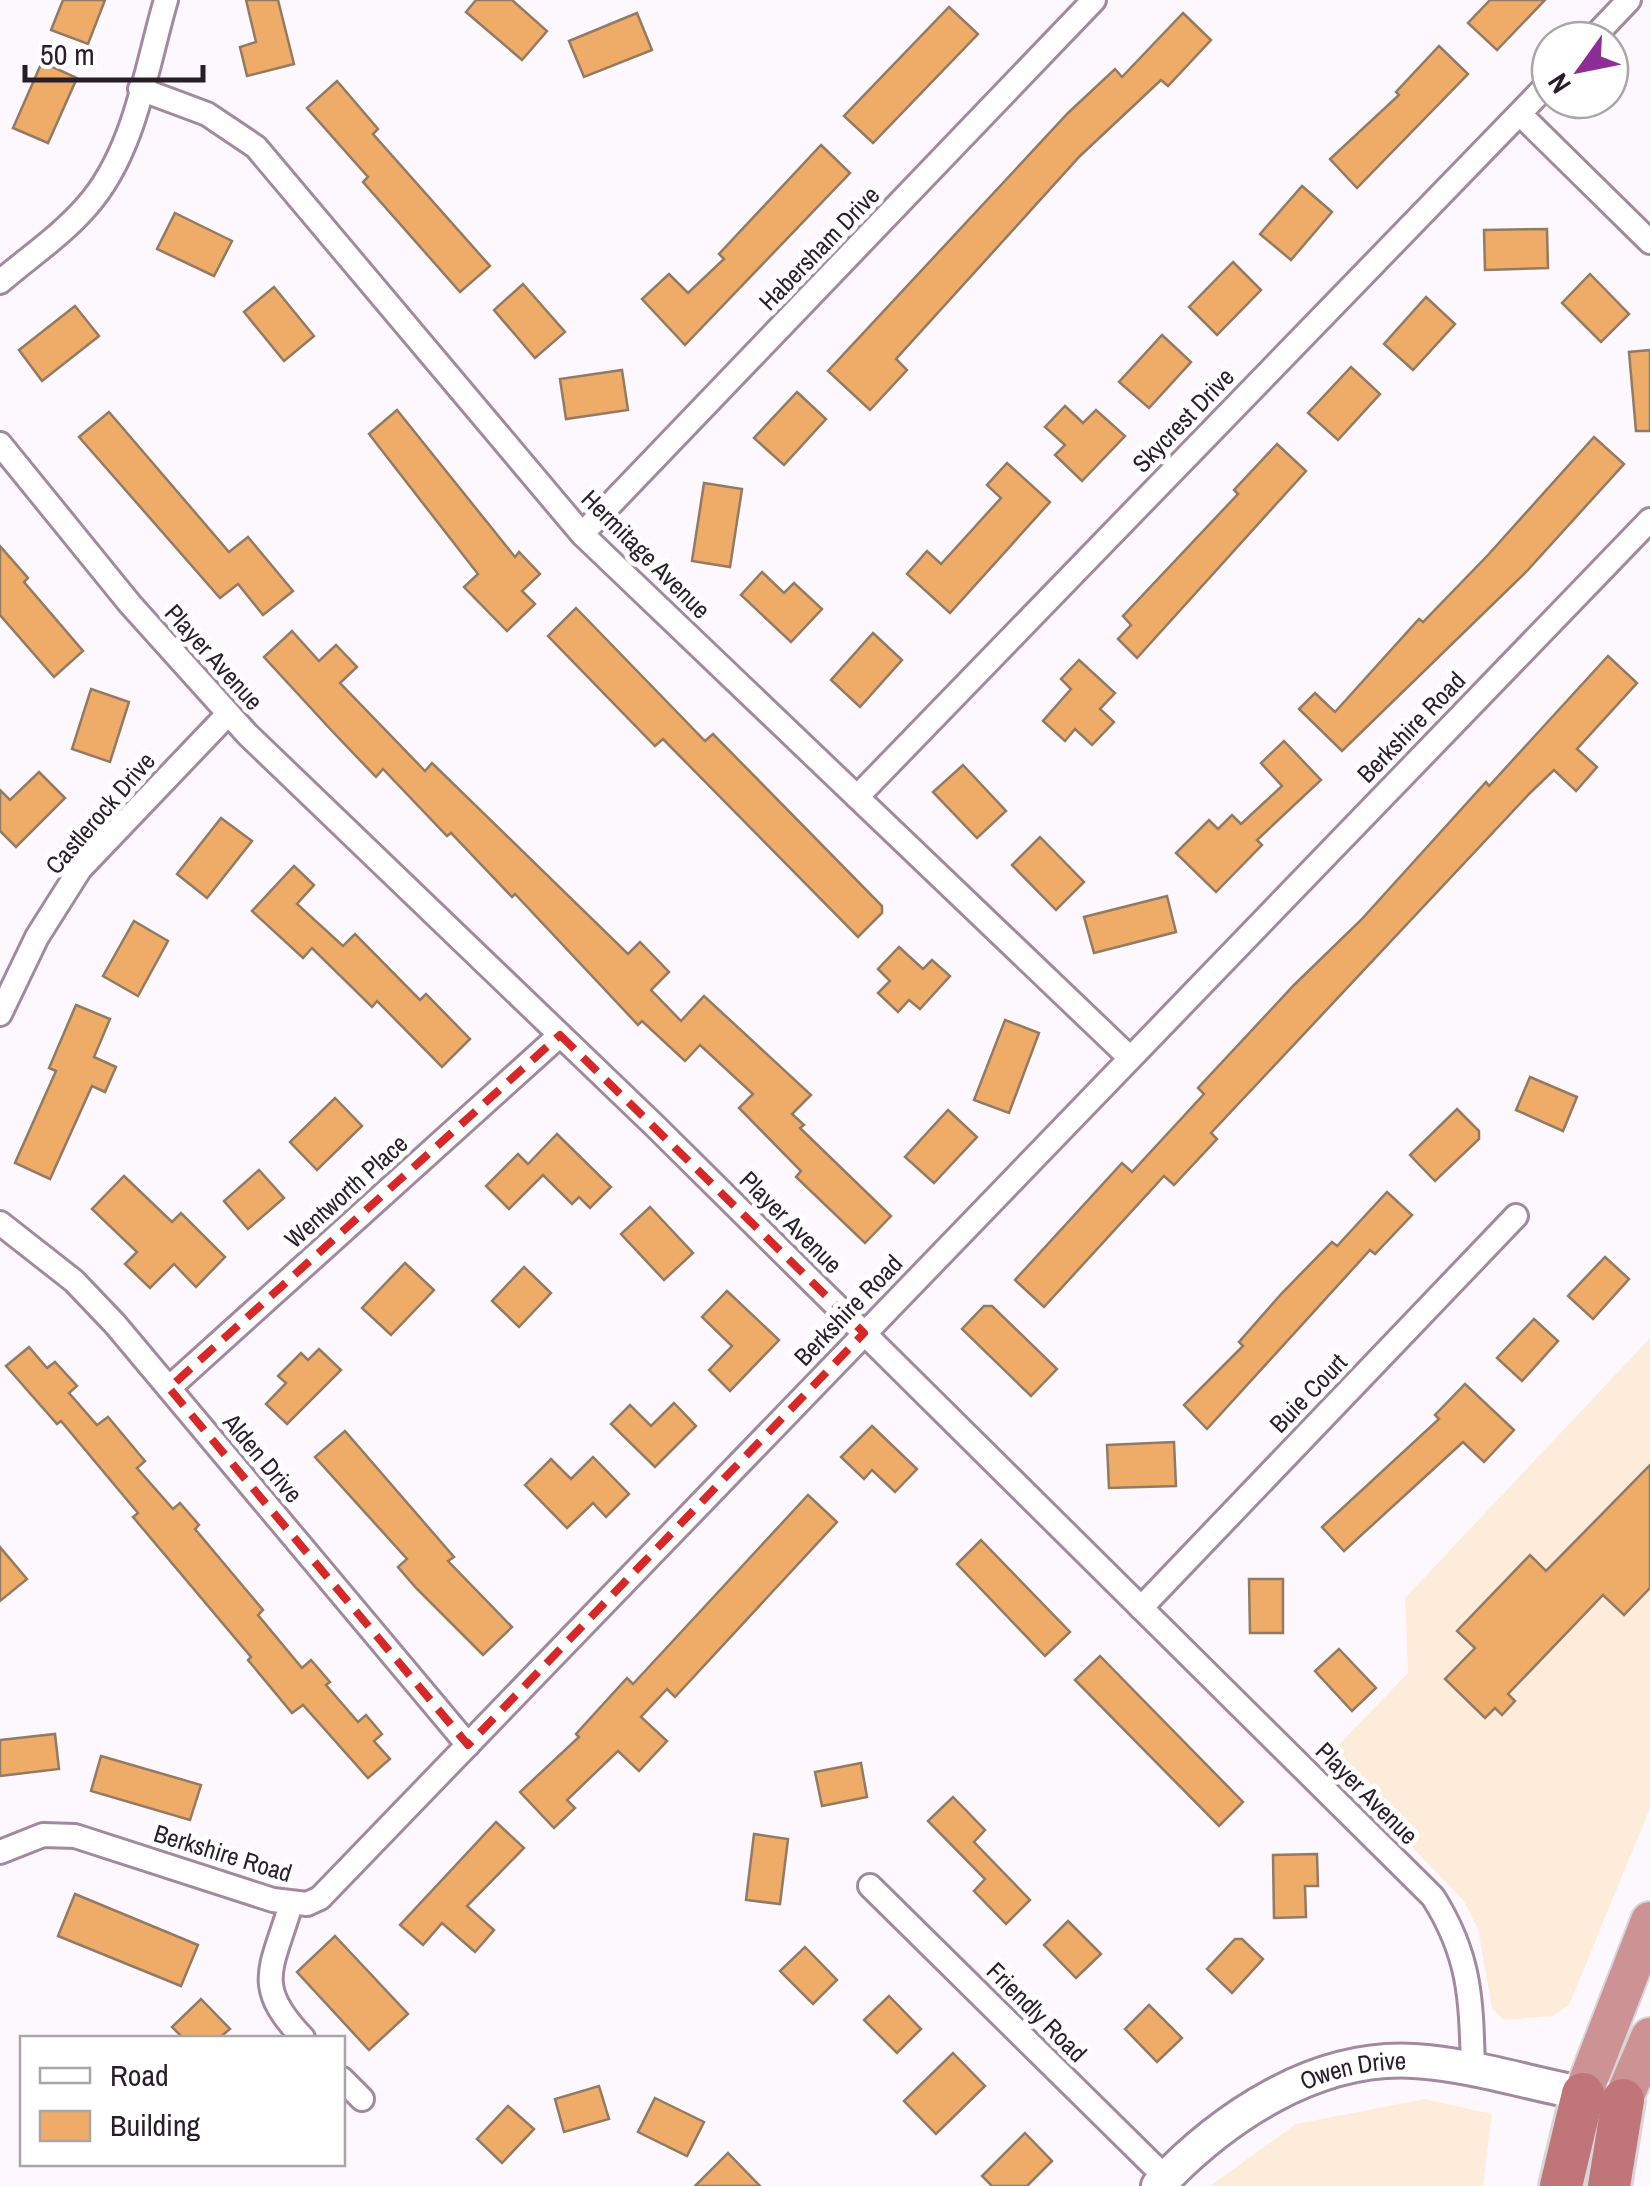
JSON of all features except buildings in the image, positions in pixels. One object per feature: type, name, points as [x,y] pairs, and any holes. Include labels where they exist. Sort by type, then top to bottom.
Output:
[{"type":"highway","points":[[1609,2186],[1619,2100],[1650,1921]]},
{"type":"highway","points":[[1561,2186],[1619,2100],[1650,2037]]},
{"type":"main road","name":"Owen Drive","points":[[1162,2182],[1195,2147],[1230,2122],[1304,2081],[1369,2065],[1410,2061],[1473,2069],[1619,2100]]},
{"type":"street","points":[[0,282],[89,204],[118,155],[166,0]]},
{"type":"street","name":"Habersham Drive","points":[[582,534],[1094,0]]},
{"type":"street","points":[[1610,20],[1629,0]]},
{"type":"street","name":"Hermitage Avenue","points":[[140,89],[207,114],[256,148],[582,534],[1130,1057]]},
{"type":"street","name":"Skycrest Drive","points":[[857,797],[1530,103]]},
{"type":"street","points":[[1520,114],[1650,242]]},
{"type":"street","name":"Player Avenue","points":[[0,444],[130,604],[228,714],[864,1333],[1432,1897],[1452,1926],[1469,1972],[1473,2069]]},
{"type":"street","name":"Berkshire Road","points":[[0,1852],[43,1835],[76,1836],[291,1904],[306,1904],[332,1888],[1650,520]]},
{"type":"street","name":"Castlerock Drive","points":[[0,1014],[37,938],[80,870],[228,714]]},
{"type":"street","name":"Wentworth Place","points":[[168,1388],[560,1035]]},
{"type":"street","name":"Buie Court","points":[[1141,1608],[1516,1216]]},
{"type":"street","name":"Alden Drive","points":[[0,1223],[74,1281],[468,1745]]},
{"type":"street","name":"Friendly Road","points":[[870,1886],[1162,2182]]},
{"type":"street","points":[[291,1904],[269,1982],[278,2012],[302,2036]]},
{"type":"street","points":[[345,2082],[362,2100]]},
{"type":"highlighted area","points":[[560,1035],[864,1333],[468,1745],[169,1388]]},
{"type":"shaded area","points":[[1650,1338],[1650,1808],[1569,2005],[1553,2016],[1504,2020],[1492,2008],[1478,1929],[1464,1901],[1326,1758],[1408,1673],[1405,1598]]},
{"type":"shaded area","points":[[1425,2099],[1492,2114],[1483,2186],[1210,2186],[1296,2124]]}]
